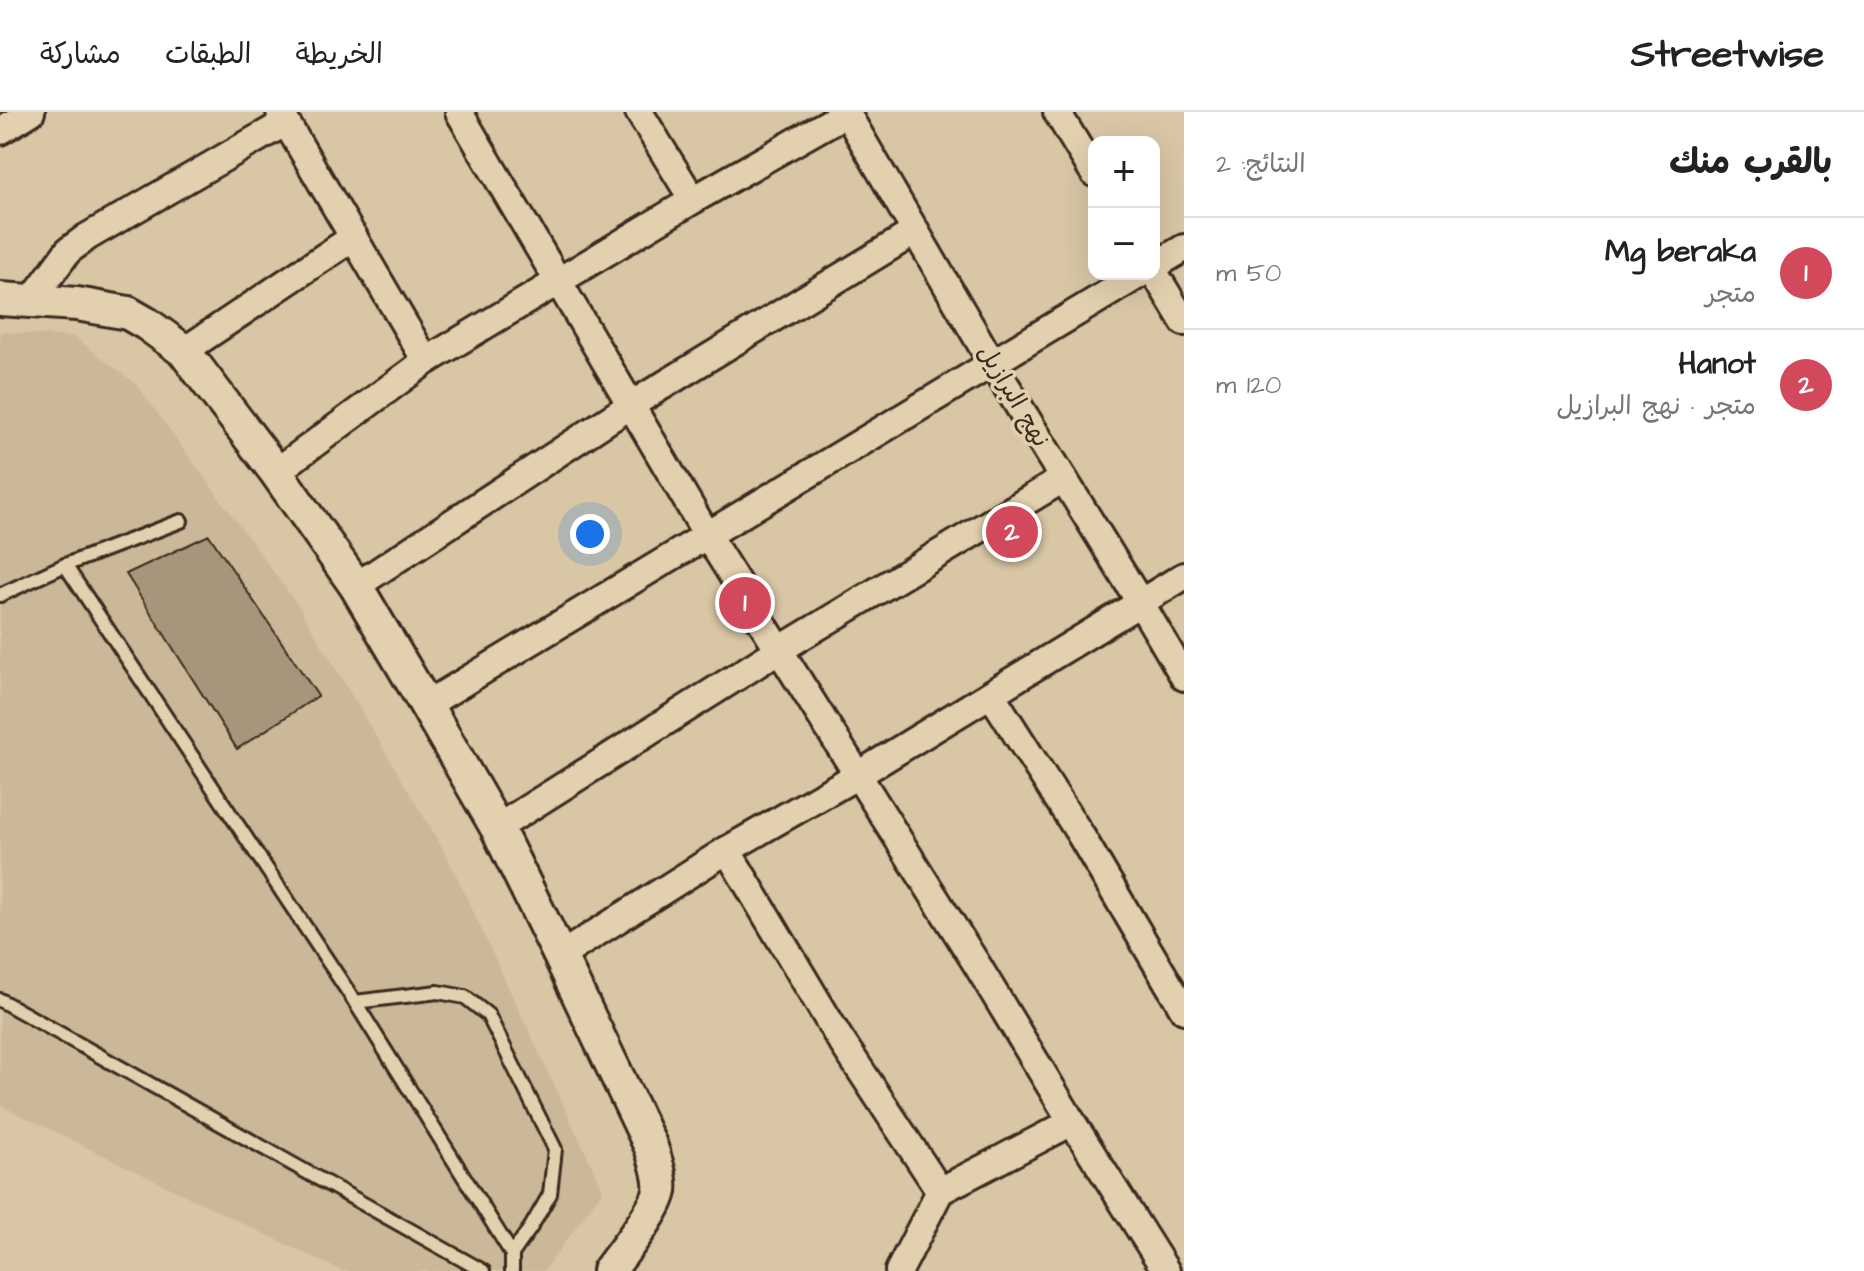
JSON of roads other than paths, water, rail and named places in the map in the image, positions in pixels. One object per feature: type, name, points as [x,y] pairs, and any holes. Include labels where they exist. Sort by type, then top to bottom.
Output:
[{"type":"street","points":[[0,131],[31,112]]},
{"type":"street","points":[[459,112],[707,535],[1166,1271]]},
{"type":"street","points":[[639,112],[693,200]]},
{"type":"street","points":[[276,472],[426,361],[693,200],[847,112]]},
{"type":"street","name":"نهج البرازيل","points":[[847,112],[992,363],[1184,677]]},
{"type":"street","points":[[1057,112],[1088,163]]},
{"type":"street","points":[[16,300],[87,237],[283,117],[426,361]]},
{"type":"street","points":[[356,586],[631,405],[916,231]]},
{"type":"street","points":[[184,351],[354,237]]},
{"type":"street","points":[[1160,265],[1184,248]]},
{"type":"street","points":[[426,705],[1130,280]]},
{"type":"street","points":[[1160,280],[1184,322]]},
{"type":"street","points":[[16,300],[92,306],[128,313],[184,351],[276,472],[356,586],[497,828],[651,1147],[660,1190],[654,1207],[609,1271]]},
{"type":"street","points":[[497,828],[779,650],[1063,479]]},
{"type":"street","points":[[560,956],[727,850],[858,775],[1184,576]]},
{"type":"street","points":[[991,694],[1080,834],[1184,1010]]},
{"type":"street","points":[[727,850],[838,1036],[940,1191]]},
{"type":"street","points":[[899,1271],[940,1191],[1072,1122]]},
{"type":"lane","points":[[0,595],[65,565],[181,521]]},
{"type":"lane","points":[[65,565],[355,1002],[512,1254],[512,1271]]},
{"type":"lane","points":[[355,1002],[438,992],[465,997],[488,1015],[555,1149],[550,1194],[512,1254]]},
{"type":"lane","points":[[0,1000],[483,1271]]},
{"type":"place","name":"Hanot","points":[[1012,532]]},
{"type":"place","name":"Mg beraka","points":[[745,603]]}]
